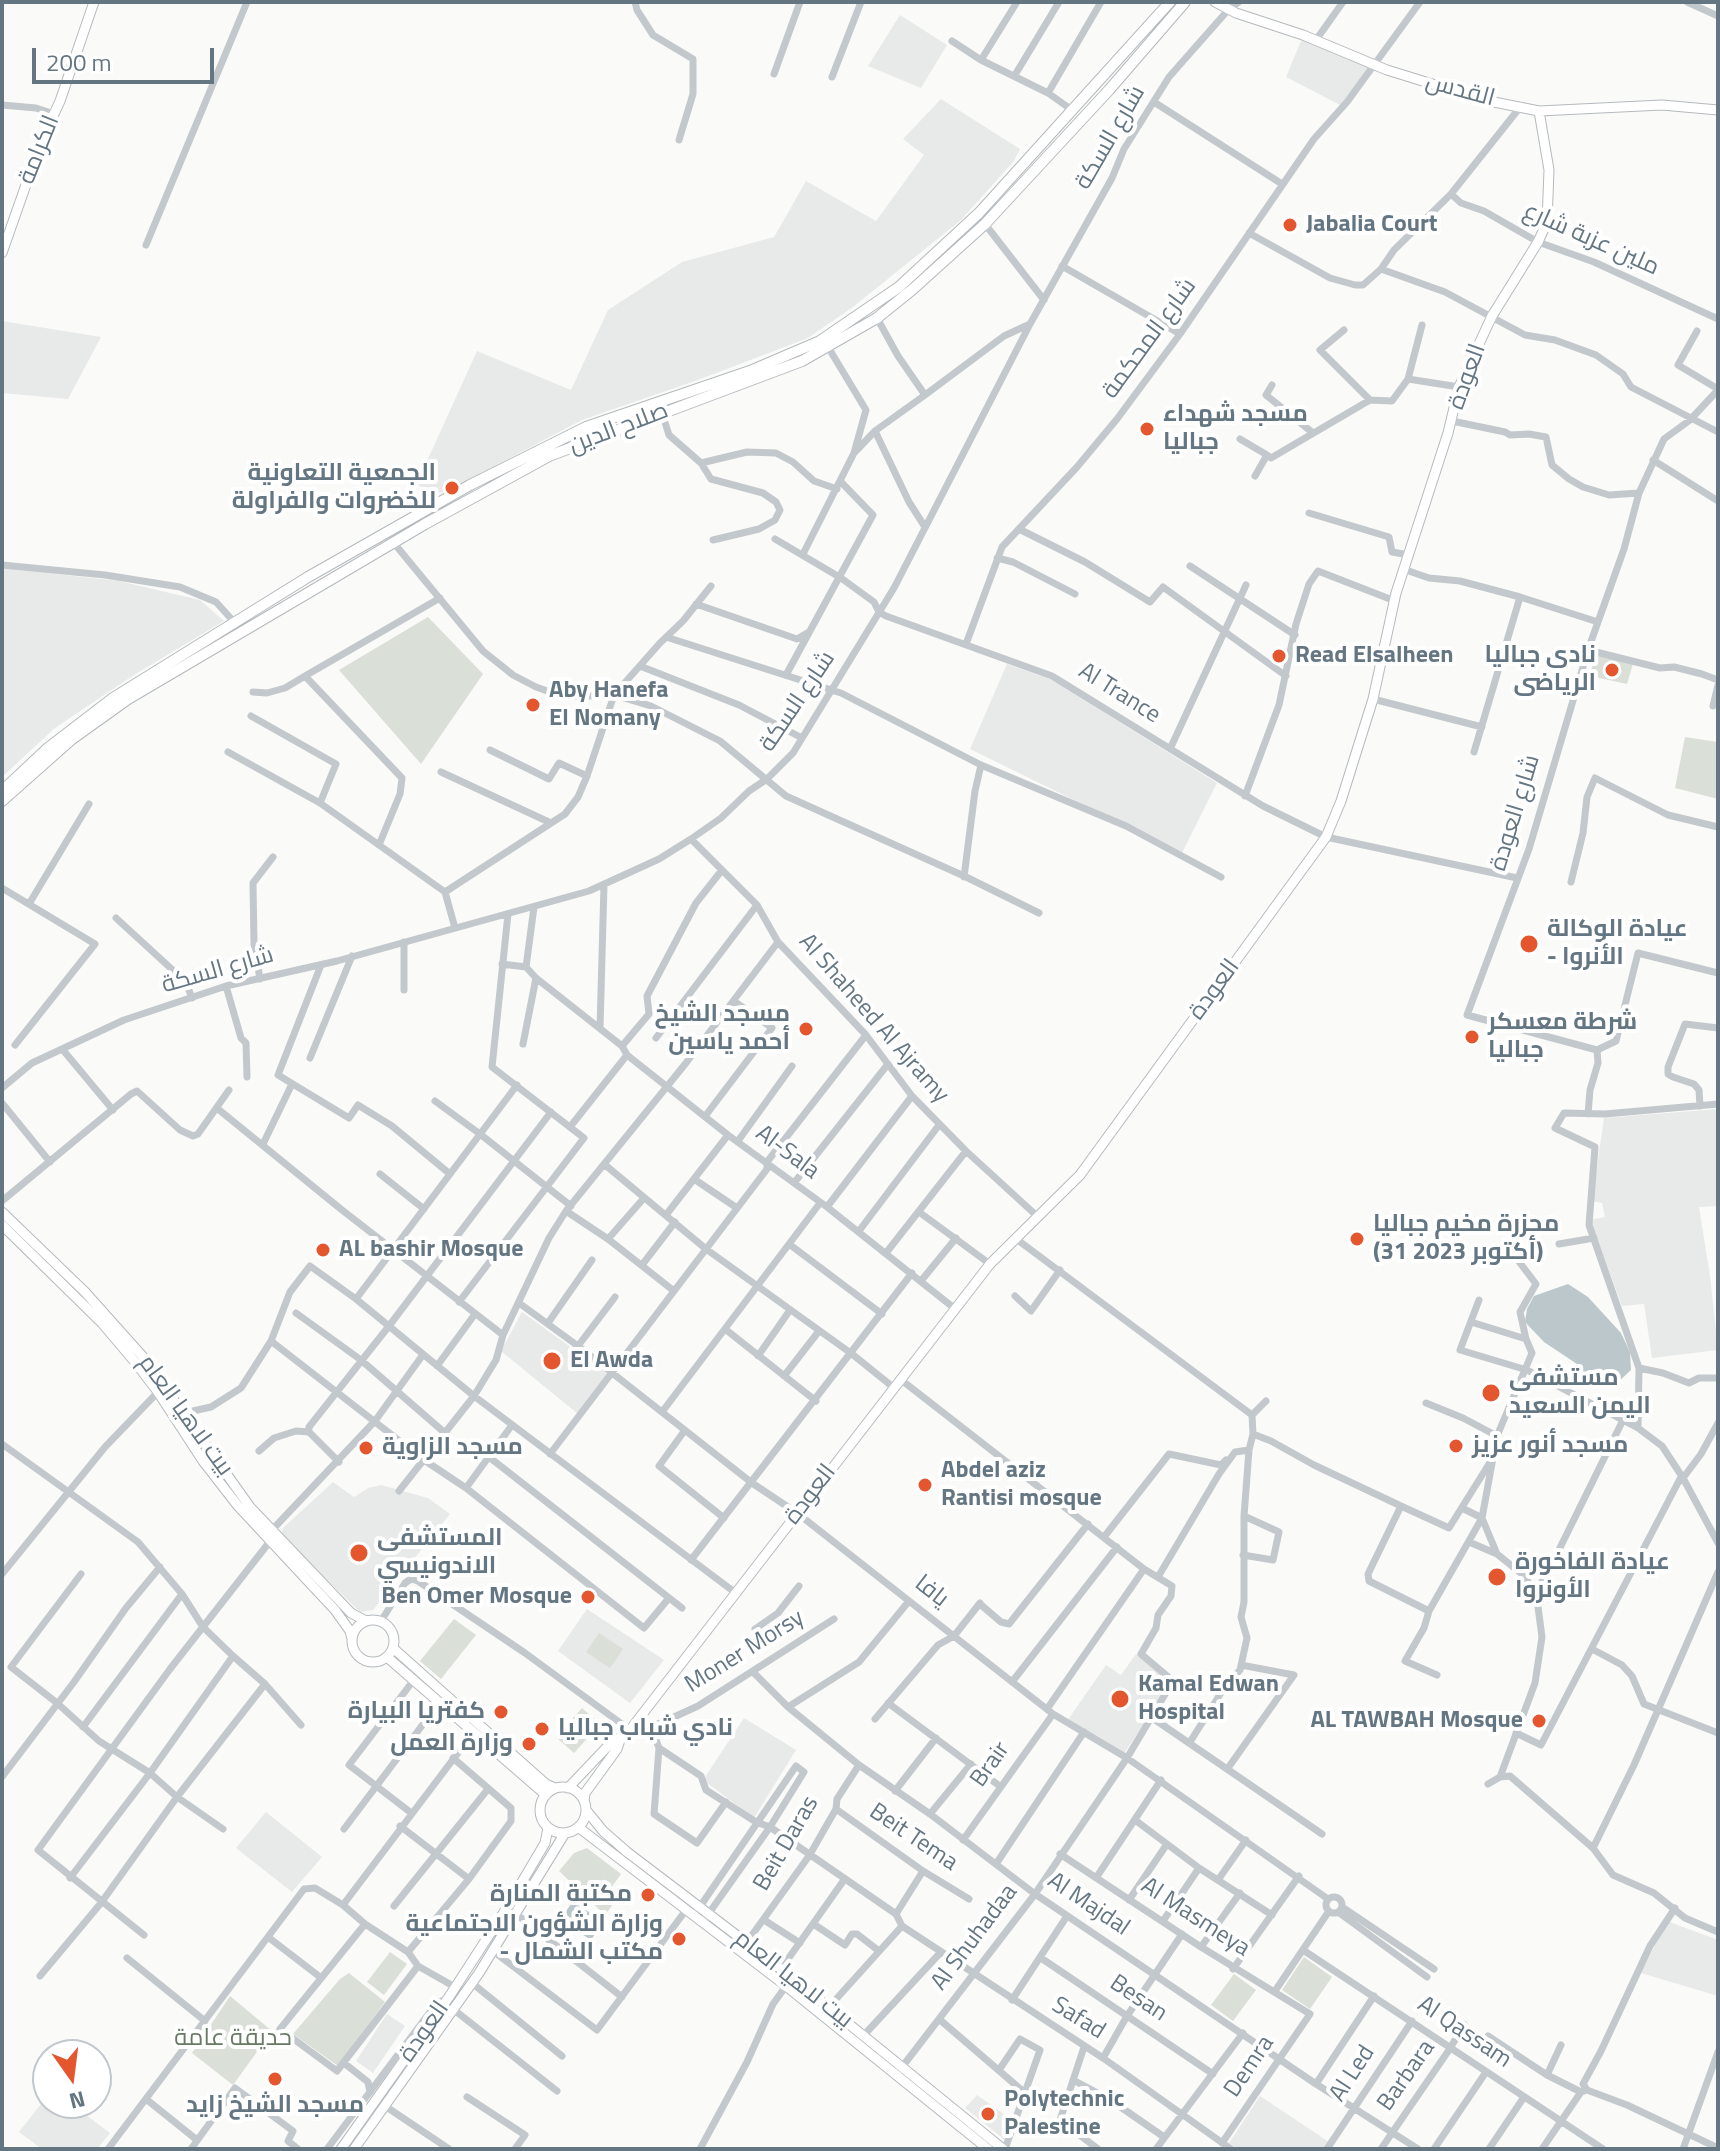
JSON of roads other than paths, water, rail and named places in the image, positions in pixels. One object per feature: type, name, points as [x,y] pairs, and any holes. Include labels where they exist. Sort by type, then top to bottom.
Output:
[{"type":"highway","name":"صلاح الدين","points":[[2,791],[48,748],[113,698],[415,515],[586,427],[750,371],[816,344],[899,287],[979,213],[1170,2]]},
{"type":"highway","name":"صلاح الدين","points":[[2,801],[72,739],[128,699],[393,542],[549,456],[802,361],[877,318],[985,224],[1109,90],[1185,2]]},
{"type":"main road","name":"الكرامة","points":[[2,253],[94,2]]},
{"type":"main road","name":"القدس","points":[[1215,2],[1375,64],[1470,96],[1539,111],[1662,105],[1718,110]]},
{"type":"main road","name":"العودة","points":[[568,1788],[607,1747],[630,1730],[990,1264],[1080,1175],[1326,837],[1341,801],[1373,699],[1403,569],[1452,421],[1459,387],[1492,316],[1547,222],[1549,170],[1539,111]]},
{"type":"main road","name":"بيت لاهيا العام","points":[[2,1212],[76,1282],[144,1358],[272,1535],[351,1613],[366,1621]]},
{"type":"main road","points":[[2,1225],[102,1323],[158,1392],[203,1461],[238,1506],[272,1535],[335,1610],[350,1631],[354,1651],[361,1659],[374,1662],[390,1653]]},
{"type":"main road","points":[[352,1639],[356,1628],[366,1621],[381,1621],[393,1632],[390,1653],[413,1681],[546,1795]]},
{"type":"main road","points":[[390,1653],[546,1784],[577,1792],[585,1806],[585,1818],[578,1827],[565,1833],[548,1828],[540,1812],[546,1795],[555,1788]]},
{"type":"main road","name":"العودة","points":[[585,1806],[585,1793],[617,1749],[620,1740]]},
{"type":"main road","name":"بيت لاهيا العام","points":[[585,1806],[615,1841],[698,1914],[786,1986],[1004,2149]]},
{"type":"main road","name":"بيت لاهيا العام","points":[[578,1827],[698,1914],[747,1942],[864,2035],[899,2071],[988,2149]]},
{"type":"main road","name":"العودة","points":[[354,2149],[523,1883],[545,1843],[548,1828]]},
{"type":"main road","name":"العودة","points":[[341,2149],[382,2102],[472,1983],[565,1833]]},
{"type":"street","points":[[146,245],[247,2]]},
{"type":"street","points":[[635,2],[653,35],[693,59],[693,94],[679,140]]},
{"type":"street","points":[[774,74],[800,2]]},
{"type":"street","points":[[832,77],[861,2]]},
{"type":"street","points":[[981,60],[1017,2]]},
{"type":"street","points":[[1015,75],[1059,2]]},
{"type":"street","points":[[1048,93],[1101,2]]},
{"type":"street","name":"شارع السكة","points":[[2,1088],[32,1063],[124,1020],[226,986],[321,965],[604,885],[659,859],[691,839],[767,779],[793,753],[879,612],[1030,324],[1112,178],[1124,149],[1169,77],[1229,9],[1239,2]]},
{"type":"street","points":[[1316,40],[1343,2]]},
{"type":"street","name":"شارع المحكمة","points":[[966,644],[1002,547],[1112,425],[1180,334],[1314,139],[1420,2]]},
{"type":"street","points":[[1687,2],[1718,16]]},
{"type":"street","points":[[952,41],[981,60],[1048,93],[1072,110]]},
{"type":"street","points":[[1154,102],[1282,184]]},
{"type":"street","points":[[2,105],[36,108],[54,114]]},
{"type":"street","points":[[1249,233],[1330,278],[1363,285],[1451,194],[1521,106]]},
{"type":"street","name":"ملين عزبة شارع","points":[[1451,194],[1461,203],[1484,211],[1538,242],[1594,262],[1718,319]]},
{"type":"street","points":[[985,224],[1044,300]]},
{"type":"street","points":[[1062,266],[1180,334]]},
{"type":"street","points":[[1381,269],[1445,292],[1525,335],[1555,340],[1596,355],[1623,374],[1631,387],[1718,432]]},
{"type":"street","points":[[877,318],[925,395]]},
{"type":"street","points":[[803,554],[839,486],[847,464],[875,431],[1004,336],[1030,324]]},
{"type":"street","points":[[1240,439],[1271,458],[1370,400],[1392,401],[1408,379],[1422,325]]},
{"type":"street","points":[[1344,330],[1320,350],[1370,400]]},
{"type":"street","points":[[1697,331],[1678,365],[1718,389]]},
{"type":"street","points":[[828,347],[866,410],[854,453]]},
{"type":"street","points":[[1408,379],[1459,387]]},
{"type":"street","points":[[1272,385],[1266,395],[1313,433]]},
{"type":"street","name":"شارع العودة","points":[[1597,1050],[1467,1015],[1529,849],[1639,493],[1664,439],[1690,420],[1718,389]]},
{"type":"street","points":[[662,413],[669,435],[701,463],[711,479],[763,493],[776,502],[780,510],[775,520],[759,529],[713,540]]},
{"type":"street","points":[[1452,421],[1510,435],[1546,437],[1552,465],[1569,479],[1609,495],[1639,493]]},
{"type":"street","points":[[875,431],[909,502],[925,527]]},
{"type":"street","points":[[701,463],[747,452],[776,453],[793,462],[814,481],[839,486],[873,515],[786,675]]},
{"type":"street","points":[[1255,476],[1267,455]]},
{"type":"street","points":[[1653,460],[1718,501]]},
{"type":"street","points":[[1309,513],[1389,537],[1392,552],[1409,555]]},
{"type":"street","points":[[1019,529],[1085,562],[1150,602],[1163,587],[1286,676]]},
{"type":"street","points":[[775,539],[841,578],[874,602],[879,612]]},
{"type":"street","points":[[393,542],[483,651],[513,675],[564,697],[614,695],[651,706],[720,741],[786,796],[1039,913]]},
{"type":"street","points":[[997,558],[1013,562],[1075,594]]},
{"type":"street","points":[[2,565],[105,575],[180,587],[216,602],[235,623]]},
{"type":"street","points":[[1190,566],[1295,635]]},
{"type":"street","points":[[1403,569],[1429,578],[1460,581],[1520,597],[1598,622]]},
{"type":"street","points":[[1245,796],[1279,705],[1309,584],[1318,571],[1395,601]]},
{"type":"street","points":[[1170,749],[1246,585]]},
{"type":"street","points":[[445,892],[565,814],[578,797],[587,776],[614,695],[711,586]]},
{"type":"street","points":[[1474,752],[1520,597]]},
{"type":"street","points":[[253,692],[267,693],[285,688],[440,598]]},
{"type":"street","points":[[696,604],[797,639],[811,631]]},
{"type":"street","name":"Al Trance","points":[[879,612],[1052,676],[1245,796],[1326,837],[1517,878]]},
{"type":"street","points":[[666,637],[841,693],[981,765],[1126,826],[1221,877]]},
{"type":"street","points":[[1588,650],[1660,668],[1674,667],[1718,683],[1713,706]]},
{"type":"street","points":[[640,666],[739,705],[802,738]]},
{"type":"street","points":[[305,676],[402,778],[400,794],[379,845]]},
{"type":"street","points":[[1373,699],[1482,727]]},
{"type":"street","points":[[251,716],[336,764],[320,803]]},
{"type":"street","points":[[490,750],[549,779],[559,763],[587,776]]},
{"type":"street","points":[[228,752],[320,803],[445,892],[455,928]]},
{"type":"street","points":[[965,879],[981,765]]},
{"type":"street","points":[[441,772],[551,823]]},
{"type":"street","points":[[1571,882],[1583,833],[1587,797],[1595,778],[1668,815],[1718,827]]},
{"type":"street","points":[[29,904],[89,804]]},
{"type":"street","name":"Al Shaheed Al Ajramy","points":[[691,839],[757,905],[778,942],[866,1035],[912,1096],[1037,1216]]},
{"type":"street","points":[[260,979],[254,944],[253,883],[273,857]]},
{"type":"street","points":[[622,1046],[649,1014],[647,996],[696,903],[722,870]]},
{"type":"street","points":[[600,1028],[604,885]]},
{"type":"street","points":[[2,888],[95,944],[15,1045]]},
{"type":"street","points":[[656,1038],[757,905]]},
{"type":"street","points":[[502,964],[526,967],[534,907]]},
{"type":"street","points":[[459,1302],[584,1138],[492,1067],[508,914]]},
{"type":"street","points":[[116,918],[177,974],[187,985],[192,998]]},
{"type":"street","points":[[404,942],[404,990]]},
{"type":"street","points":[[399,1491],[474,1396],[496,1360],[503,1335],[549,1238],[568,1208],[778,942]]},
{"type":"street","points":[[1588,1114],[1590,1090],[1598,1063],[1597,1050],[1616,1041],[1638,953],[1718,973]]},
{"type":"street","points":[[310,1058],[352,956]]},
{"type":"street","points":[[321,965],[278,1075],[349,1118],[358,1105],[392,1126],[450,1174]]},
{"type":"street","name":"Al-Sala","points":[[526,967],[622,1046],[627,1055],[728,1135],[859,1231],[954,1308]]},
{"type":"street","points":[[523,1044],[536,978]]},
{"type":"street","points":[[226,986],[241,1038],[246,1043],[247,1077]]},
{"type":"street","points":[[706,1115],[772,1028],[734,1001]]},
{"type":"street","points":[[1700,1106],[1699,1090],[1694,1084],[1668,1074],[1668,1067],[1685,1024],[1718,1028]]},
{"type":"street","points":[[550,1454],[767,1169],[767,1162],[866,1035]]},
{"type":"street","points":[[63,1050],[113,1110]]},
{"type":"street","points":[[570,1127],[627,1055]]},
{"type":"street","points":[[794,1183],[888,1064]]},
{"type":"street","points":[[738,1141],[792,1066]]},
{"type":"street","points":[[263,1144],[292,1084]]},
{"type":"street","points":[[356,1299],[517,1085]]},
{"type":"street","points":[[2,1201],[137,1091],[180,1130],[193,1136],[218,1109],[229,1090]]},
{"type":"street","points":[[662,1412],[789,1244],[912,1096]]},
{"type":"street","points":[[435,1101],[674,1291]]},
{"type":"street","points":[[2,1103],[50,1162]]},
{"type":"street","points":[[1638,1428],[1639,1368],[1589,1225],[1595,1147],[1555,1128],[1564,1113],[1718,1104]]},
{"type":"street","points":[[218,1109],[503,1335]]},
{"type":"street","points":[[309,1432],[309,1427],[551,1112]]},
{"type":"street","points":[[859,1231],[939,1125]]},
{"type":"street","points":[[666,1215],[728,1135]]},
{"type":"street","points":[[886,1253],[966,1151]]},
{"type":"street","points":[[604,1164],[706,1249],[893,1387]]},
{"type":"street","points":[[380,1174],[424,1209]]},
{"type":"street","points":[[694,1179],[737,1208]]},
{"type":"street","points":[[608,1239],[644,1198]]},
{"type":"street","points":[[919,1212],[990,1264]]},
{"type":"street","points":[[642,1265],[675,1222]]},
{"type":"street","points":[[921,1281],[956,1238]]},
{"type":"street","points":[[1015,1238],[1252,1415]]},
{"type":"street","points":[[1559,1244],[1594,1238]]},
{"type":"street","points":[[789,1244],[882,1314]]},
{"type":"street","points":[[1437,1675],[1405,1661],[1424,1628],[1429,1611],[1482,1518],[1497,1436],[1532,1353],[1520,1312],[1536,1284],[1514,1255]]},
{"type":"street","points":[[548,1323],[592,1260]]},
{"type":"street","points":[[184,1413],[211,1407],[241,1388],[271,1341],[290,1292],[310,1266],[356,1299],[474,1396],[737,1594]]},
{"type":"street","points":[[1015,1296],[1031,1311],[1060,1270]]},
{"type":"street","points":[[691,1560],[912,1273]]},
{"type":"street","points":[[578,1346],[615,1297]]},
{"type":"street","points":[[1479,1300],[1460,1350],[1527,1370],[1638,1428],[1662,1446],[1718,1543]]},
{"type":"street","name":"يافا","points":[[519,1303],[752,1483],[797,1513],[1050,1711],[1161,1780],[1328,1899],[1338,1898],[1336,1910]]},
{"type":"street","points":[[758,1356],[790,1310]]},
{"type":"street","points":[[296,1313],[361,1360],[445,1433]]},
{"type":"street","points":[[437,1366],[475,1314]]},
{"type":"street","points":[[1471,1322],[1526,1339]]},
{"type":"street","points":[[725,1329],[816,1401]]},
{"type":"street","points":[[784,1376],[819,1331]]},
{"type":"street","points":[[271,1341],[424,1460],[466,1488],[644,1628],[669,1598]]},
{"type":"street","points":[[144,1935],[38,1850],[272,1535],[375,1421],[422,1356]]},
{"type":"street","points":[[1639,1368],[1689,1383],[1699,1378],[1718,1378]]},
{"type":"street","points":[[900,1379],[1158,1577],[1235,1452]]},
{"type":"street","points":[[2,1574],[105,1447],[158,1392]]},
{"type":"street","points":[[1190,1742],[1224,1688],[1240,1670],[1247,1638],[1241,1617],[1244,1602],[1244,1516],[1253,1434],[1252,1415],[1266,1401]]},
{"type":"street","points":[[1426,1403],[1497,1436]]},
{"type":"street","points":[[1536,1592],[1623,1420]]},
{"type":"street","points":[[1516,1733],[1541,1745],[1682,1477],[1701,1454],[1718,1423]]},
{"type":"street","points":[[466,1488],[512,1425]]},
{"type":"street","points":[[685,1430],[659,1466],[724,1518]]},
{"type":"street","points":[[259,1451],[274,1438],[296,1431],[309,1432],[339,1462]]},
{"type":"street","points":[[1253,1434],[1449,1528],[1494,1456]]},
{"type":"street","points":[[3,1448],[138,1542],[182,1594],[203,1627],[265,1684],[301,1725]]},
{"type":"street","points":[[1104,1537],[1169,1454],[1221,1465],[1235,1452],[1249,1450]]},
{"type":"street","points":[[489,1457],[682,1608]]},
{"type":"street","points":[[1401,1506],[1368,1574],[1369,1581],[1429,1611]]},
{"type":"street","points":[[1462,1508],[1482,1518],[1497,1554]]},
{"type":"street","points":[[1243,1555],[1273,1560],[1279,1532],[1244,1516]]},
{"type":"street","points":[[875,1719],[938,1645],[954,1636],[980,1603],[1001,1622],[1009,1624],[1088,1524]]},
{"type":"street","points":[[1469,1542],[1497,1554],[1522,1574],[1536,1592],[1542,1637],[1535,1683],[1500,1777]]},
{"type":"street","points":[[1012,1682],[1117,1547]]},
{"type":"street","points":[[2,1777],[126,1608],[160,1567]]},
{"type":"street","name":"Brair","points":[[963,1840],[1144,1569]]},
{"type":"street","points":[[1593,1848],[1659,1710],[1718,1572]]},
{"type":"street","points":[[81,1574],[11,1667],[99,1741],[150,1773],[177,1797],[223,1829]]},
{"type":"street","name":"Al Shuhadaa","points":[[899,2071],[1035,1894],[1127,1758],[1173,1681],[1141,1654],[1156,1628],[1158,1615],[1171,1596],[1172,1586],[1158,1577]]},
{"type":"street","points":[[381,1621],[405,1583],[411,1579],[418,1581],[525,1653],[630,1730]]},
{"type":"street","points":[[755,1629],[778,1613],[799,1586]]},
{"type":"street","points":[[83,1727],[182,1594]]},
{"type":"street","points":[[788,1707],[859,1662],[909,1601]]},
{"type":"street","name":"Moner Morsy","points":[[630,1730],[651,1726],[698,1706],[834,1619]]},
{"type":"street","points":[[1592,1649],[1622,1665],[1632,1676],[1644,1704],[1718,1733]]},
{"type":"street","points":[[70,1878],[233,1656]]},
{"type":"street","points":[[1228,1768],[1294,1675],[1241,1665]]},
{"type":"street","name":"Al Majdal","points":[[753,1672],[788,1707],[859,1765],[930,1814],[1035,1894],[1316,2084],[1418,2149]]},
{"type":"street","points":[[410,1812],[349,1765],[413,1681]]},
{"type":"street","points":[[40,1976],[101,1903],[177,1797],[265,1684]]},
{"type":"street","points":[[344,1829],[439,1703]]},
{"type":"street","points":[[888,1703],[1001,1787]]},
{"type":"street","points":[[1151,1717],[1322,1834]]},
{"type":"street","points":[[651,1726],[659,1748],[654,1814],[697,1843],[726,1802]]},
{"type":"street","points":[[996,1864],[1084,1732]]},
{"type":"street","points":[[343,1905],[410,1812],[473,1733]]},
{"type":"street","points":[[895,1791],[936,1738]]},
{"type":"street","points":[[659,1748],[701,1776],[706,1790],[756,1822],[770,1827],[896,1914],[902,1926],[829,2007]]},
{"type":"street","points":[[408,1952],[469,1879],[511,1821],[511,1808],[453,1758]]},
{"type":"street","points":[[930,1814],[971,1764]]},
{"type":"street","name":"Beit Daras","points":[[747,1942],[809,1856],[836,1809],[837,1799],[859,1765]]},
{"type":"street","points":[[493,1951],[597,2030],[659,1944],[698,1914],[770,1827],[804,1772],[796,1766],[756,1822],[698,1914]]},
{"type":"street","points":[[1488,1784],[1500,1777],[1510,1776],[1593,1848],[1613,1875],[1654,1893],[1685,1918],[1718,1932]]},
{"type":"street","points":[[1096,1878],[1161,1780]]},
{"type":"street","points":[[394,1906],[488,1789]]},
{"type":"street","name":"Beit Tema","points":[[836,1809],[923,1871],[969,1899]]},
{"type":"street","points":[[1135,1820],[1199,1868],[1272,1915]]},
{"type":"street","points":[[400,1826],[469,1879]]},
{"type":"street","points":[[1218,1880],[1246,1840]]},
{"type":"street","points":[[1129,1900],[1167,1844]]},
{"type":"street","name":"Al Masmeya","points":[[1060,1854],[1232,1970],[1275,1991],[1310,2014]]},
{"type":"street","points":[[1163,1921],[1199,1868]]},
{"type":"street","points":[[896,1914],[923,1871]]},
{"type":"street","points":[[1232,1970],[1299,1876]]},
{"type":"street","points":[[781,1969],[844,1880]]},
{"type":"street","points":[[108,2149],[304,1889],[315,1888],[343,1905],[365,1924],[408,1952],[418,1966],[455,1987]]},
{"type":"street","points":[[1201,1947],[1240,1893]]},
{"type":"street","points":[[1328,1899],[1325,1905],[1434,1969]]},
{"type":"street","points":[[1542,2149],[1584,2091],[1583,2084],[1650,1946],[1675,1908]]},
{"type":"street","points":[[1275,1991],[1336,1910]]},
{"type":"street","points":[[1336,1910],[1427,1977]]},
{"type":"street","points":[[516,1914],[622,1997]]},
{"type":"street","points":[[1012,2000],[1067,1916]]},
{"type":"street","points":[[764,1920],[800,1943]]},
{"type":"street","points":[[365,1924],[280,2029],[337,2071],[418,1966]]},
{"type":"street","points":[[815,1925],[845,1945],[852,1934],[857,1934],[879,1951]]},
{"type":"street","name":"Safad","points":[[902,1926],[1103,2058],[1231,2149]]},
{"type":"street","points":[[1103,2058],[1182,1934]]},
{"type":"street","points":[[268,1937],[320,1977]]},
{"type":"street","name":"Al Qassam","points":[[1303,1950],[1601,2148]]},
{"type":"street","points":[[864,2035],[941,1952]]},
{"type":"street","points":[[127,1958],[205,2021]]},
{"type":"street","name":"Besan","points":[[1041,1958],[1213,2074]]},
{"type":"street","points":[[472,1983],[562,2056]]},
{"type":"street","points":[[700,2149],[747,2062],[773,2004],[786,1986]]},
{"type":"street","points":[[1316,2084],[1374,1996]]},
{"type":"street","points":[[327,2149],[436,2004],[449,1997]]},
{"type":"street","points":[[453,2009],[557,2091]]},
{"type":"street","name":"Demra","points":[[1222,2143],[1310,2014]]},
{"type":"street","points":[[939,2019],[1025,2093]]},
{"type":"street","name":"Al Led","points":[[1327,2149],[1412,2021]]},
{"type":"street","name":"Barbara","points":[[1381,2149],[1464,2024]]},
{"type":"street","points":[[1156,2149],[1243,2033]]},
{"type":"street","points":[[1488,2036],[1547,2075],[1718,2147]]},
{"type":"street","points":[[999,2070],[1020,2039],[1040,2050],[1004,2149]]},
{"type":"street","points":[[1547,2075],[1561,2045]]},
{"type":"street","points":[[1084,2047],[1060,2120],[1098,2149]]},
{"type":"street","points":[[1683,2149],[1718,2052]]},
{"type":"street","points":[[344,2063],[368,2082],[369,2091],[382,2102],[449,2149]]},
{"type":"street","points":[[1434,2149],[1486,2072]]},
{"type":"street","points":[[1073,2080],[1109,2099],[1164,2137]]},
{"type":"street","points":[[191,2149],[235,2088],[293,2131],[282,2149]]},
{"type":"street","points":[[467,2097],[525,2135],[515,2149]]},
{"type":"street","points":[[1489,2149],[1524,2097]]},
{"type":"street","points":[[146,2099],[197,2140]]},
{"type":"street","points":[[428,2149],[433,2139]]},
{"type":"street","points":[[288,2141],[298,2149]]},
{"type":"place","name":"Jabalia Court","points":[[1290,225]]},
{"type":"place","name":"مسجد شهداء جباليا","points":[[1147,429]]},
{"type":"place","name":"الجمعية التعاونية للخضروات والفراولة","points":[[452,488]]},
{"type":"place","name":"Read Elsalheen","points":[[1279,656]]},
{"type":"place","name":"نادى جباليا الرياضى","points":[[1612,670]]},
{"type":"place","name":"Aby Hanefa El Nomany","points":[[533,705]]},
{"type":"place","name":"عيادة الوكالة - الأنروا","points":[[1529,944]]},
{"type":"place","name":"مسجد الشيخ أحمد ياسين","points":[[806,1029]]},
{"type":"place","name":"شرطة معسكر جباليا","points":[[1472,1037]]},
{"type":"place","name":"مجزرة مخيم جباليا (31 أكتوبر 2023)","points":[[1357,1239]]},
{"type":"place","name":"AL bashir Mosque","points":[[323,1250]]},
{"type":"place","name":"El Awda","points":[[552,1361]]},
{"type":"place","name":"مستشفى اليمن السعيد","points":[[1491,1393]]},
{"type":"place","name":"مسجد أنور عزيز","points":[[1456,1446]]},
{"type":"place","name":"مسجد الزاوية","points":[[366,1448]]},
{"type":"place","name":"Abdel aziz Rantisi mosque","points":[[925,1485]]},
{"type":"place","name":"المستشفى الاندونيسي","points":[[359,1553]]},
{"type":"place","name":"عيادة الفاخورة الأونروا","points":[[1497,1577]]},
{"type":"place","name":"Ben Omer Mosque","points":[[588,1597]]},
{"type":"place","name":"Kamal Edwan Hospital","points":[[1120,1699]]},
{"type":"place","name":"كفتريا البيارة","points":[[501,1712]]},
{"type":"place","name":"AL TAWBAH Mosque","points":[[1539,1721]]},
{"type":"place","name":"نادي شباب جباليا","points":[[542,1729]]},
{"type":"place","name":"وزارة العمل","points":[[529,1744]]},
{"type":"place","name":"مكتبة المنارة","points":[[648,1895]]},
{"type":"place","name":"وزارة الشؤون الاجتماعية - مكتب الشمال","points":[[679,1939]]},
{"type":"place","name":"مسجد الشيخ زايد","points":[[275,2079]]},
{"type":"place","name":"Polytechnic Palestine","points":[[988,2114]]},
{"type":"park label","name":"حديقة عامة","points":[[233,2039]]}]
